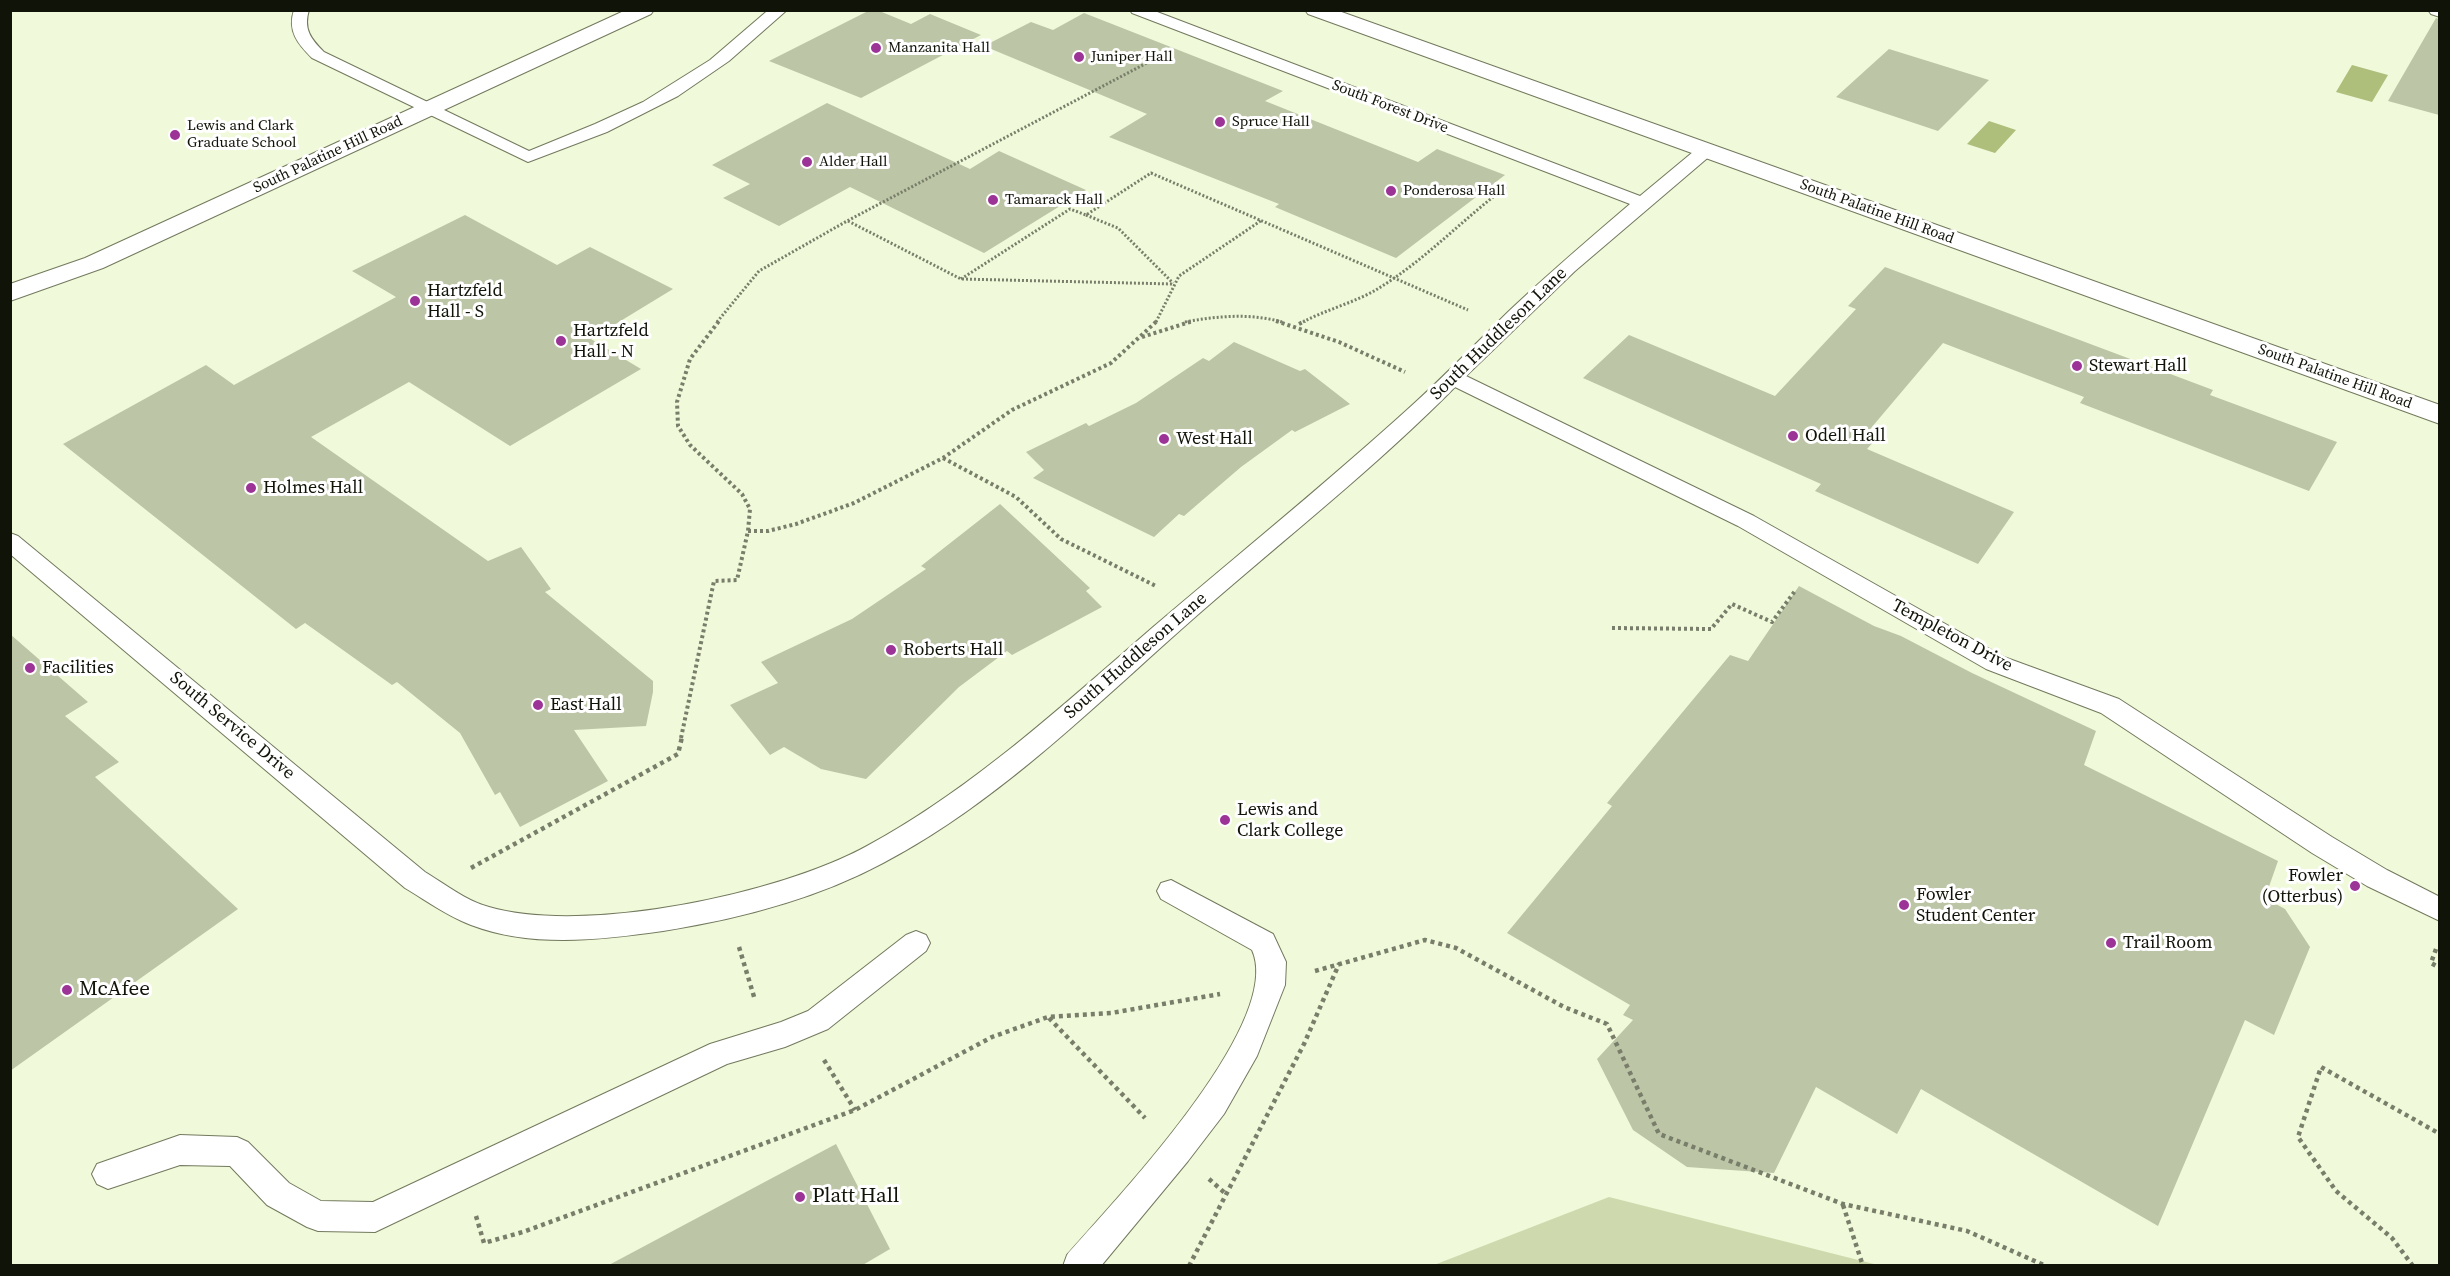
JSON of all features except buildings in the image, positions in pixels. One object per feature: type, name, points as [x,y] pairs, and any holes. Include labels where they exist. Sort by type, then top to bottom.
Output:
[{"type":"street","name":"South Palatine Hill Road","points":[[10,293],[94,263],[644,10]]},
{"type":"street","name":"South Palatine Hill Road","points":[[1315,10],[2439,415]]},
{"type":"lane","points":[[302,10],[298,20],[300,37],[318,55],[528,157],[619,122],[668,94],[717,62],[775,13]]},
{"type":"lane","name":"South Forest Drive","points":[[1137,10],[1643,203]]},
{"type":"lane","name":"South Huddleson Lane","points":[[446,899],[493,921],[534,927],[609,926],[692,914],[789,891],[838,873],[873,856],[961,800],[1011,763],[1396,432],[1551,282],[1705,151]]},
{"type":"lane","name":"Templeton Drive","points":[[1447,384],[1746,520],[1995,663],[2110,706],[2322,845],[2377,878],[2439,910]]},
{"type":"lane","name":"South Service Drive","points":[[10,542],[415,880],[446,899]]},
{"type":"lane","points":[[1079,1266],[1177,1151],[1213,1104],[1247,1047],[1271,985],[1272,962],[1263,942],[1171,891]]},
{"type":"lane","points":[[108,1174],[180,1150],[237,1152],[278,1194],[318,1216],[375,1217],[721,1053],[785,1034],[818,1020],[915,943]]},
{"type":"path","points":[[446,899],[458,875],[678,754],[714,581],[737,580],[748,531],[750,508],[742,495],[690,445],[678,426],[677,402],[690,359],[759,271],[847,221],[1162,55]]},
{"type":"path","points":[[1299,325],[1325,310],[1368,294],[1394,278],[1536,162]]},
{"type":"path","points":[[1086,215],[1151,173],[1504,326]]},
{"type":"path","points":[[961,279],[1070,209],[1118,228],[1173,284]]},
{"type":"path","points":[[748,531],[768,531],[796,524],[854,503],[943,458],[1011,410],[1112,363],[1159,319],[1173,284],[1179,276],[1262,220]]},
{"type":"path","points":[[847,221],[961,279],[1173,284]]},
{"type":"path","points":[[1138,338],[1184,322],[1224,316],[1255,315],[1299,325],[1447,384]]},
{"type":"path","points":[[943,458],[1016,497],[1061,539],[1194,605]]},
{"type":"path","points":[[1612,628],[1712,629],[1732,604],[1772,622]]},
{"type":"path","points":[[726,906],[760,1014],[767,1023],[785,1034],[808,1041],[819,1050],[855,1110]]},
{"type":"path","points":[[467,1174],[467,1189],[484,1243],[534,1228],[855,1110],[992,1037],[1048,1017],[1111,1013],[1271,985],[1425,940],[1456,948],[1564,1007],[1607,1024],[1659,1134],[1843,1204],[1967,1231],[2046,1266]]},
{"type":"path","points":[[2437,945],[2431,963],[2439,968]]},
{"type":"path","points":[[1189,1266],[1304,1044],[1339,964]]},
{"type":"path","points":[[1048,1017],[1177,1151],[1226,1195]]},
{"type":"path","points":[[2413,1266],[2392,1238],[2336,1191],[2298,1137],[2321,1067],[2439,1134]]},
{"type":"path","points":[[1843,1204],[1863,1266]]},
{"type":"shaded area","points":[[2352,65],[2388,75],[2372,102],[2336,92]]},
{"type":"shaded area","points":[[1989,121],[2016,130],[1995,153],[1967,144]]},
{"type":"shaded area","points":[[1609,1197],[1878,1265],[1434,1265]]},
{"type":"place","name":"Manzanita Hall","points":[[876,48]]},
{"type":"place","name":"Juniper Hall","points":[[1079,57]]},
{"type":"place","name":"Spruce Hall","points":[[1220,122]]},
{"type":"place","name":"Lewis and Clark Graduate School","points":[[175,135]]},
{"type":"place","name":"Alder Hall","points":[[807,162]]},
{"type":"place","name":"Ponderosa Hall","points":[[1391,191]]},
{"type":"place","name":"Tamarack Hall","points":[[993,200]]},
{"type":"place","name":"Hartzfeld Hall - S","points":[[415,301]]},
{"type":"place","name":"Hartzfeld Hall - N","points":[[561,341]]},
{"type":"place","name":"Stewart Hall","points":[[2077,366]]},
{"type":"place","name":"Odell Hall","points":[[1793,436]]},
{"type":"place","name":"West Hall","points":[[1164,439]]},
{"type":"place","name":"Holmes Hall","points":[[251,488]]},
{"type":"place","name":"Roberts Hall","points":[[891,650]]},
{"type":"place","name":"Facilities","points":[[30,668]]},
{"type":"place","name":"East Hall","points":[[538,705]]},
{"type":"place","name":"Lewis and Clark College","points":[[1225,820]]},
{"type":"place","name":"Fowler (Otterbus)","points":[[2355,886]]},
{"type":"place","name":"Fowler Student Center","points":[[1904,905]]},
{"type":"place","name":"Trail Room","points":[[2111,943]]},
{"type":"place","name":"McAfee","points":[[67,990]]},
{"type":"place","name":"Platt Hall","points":[[800,1197]]}]
